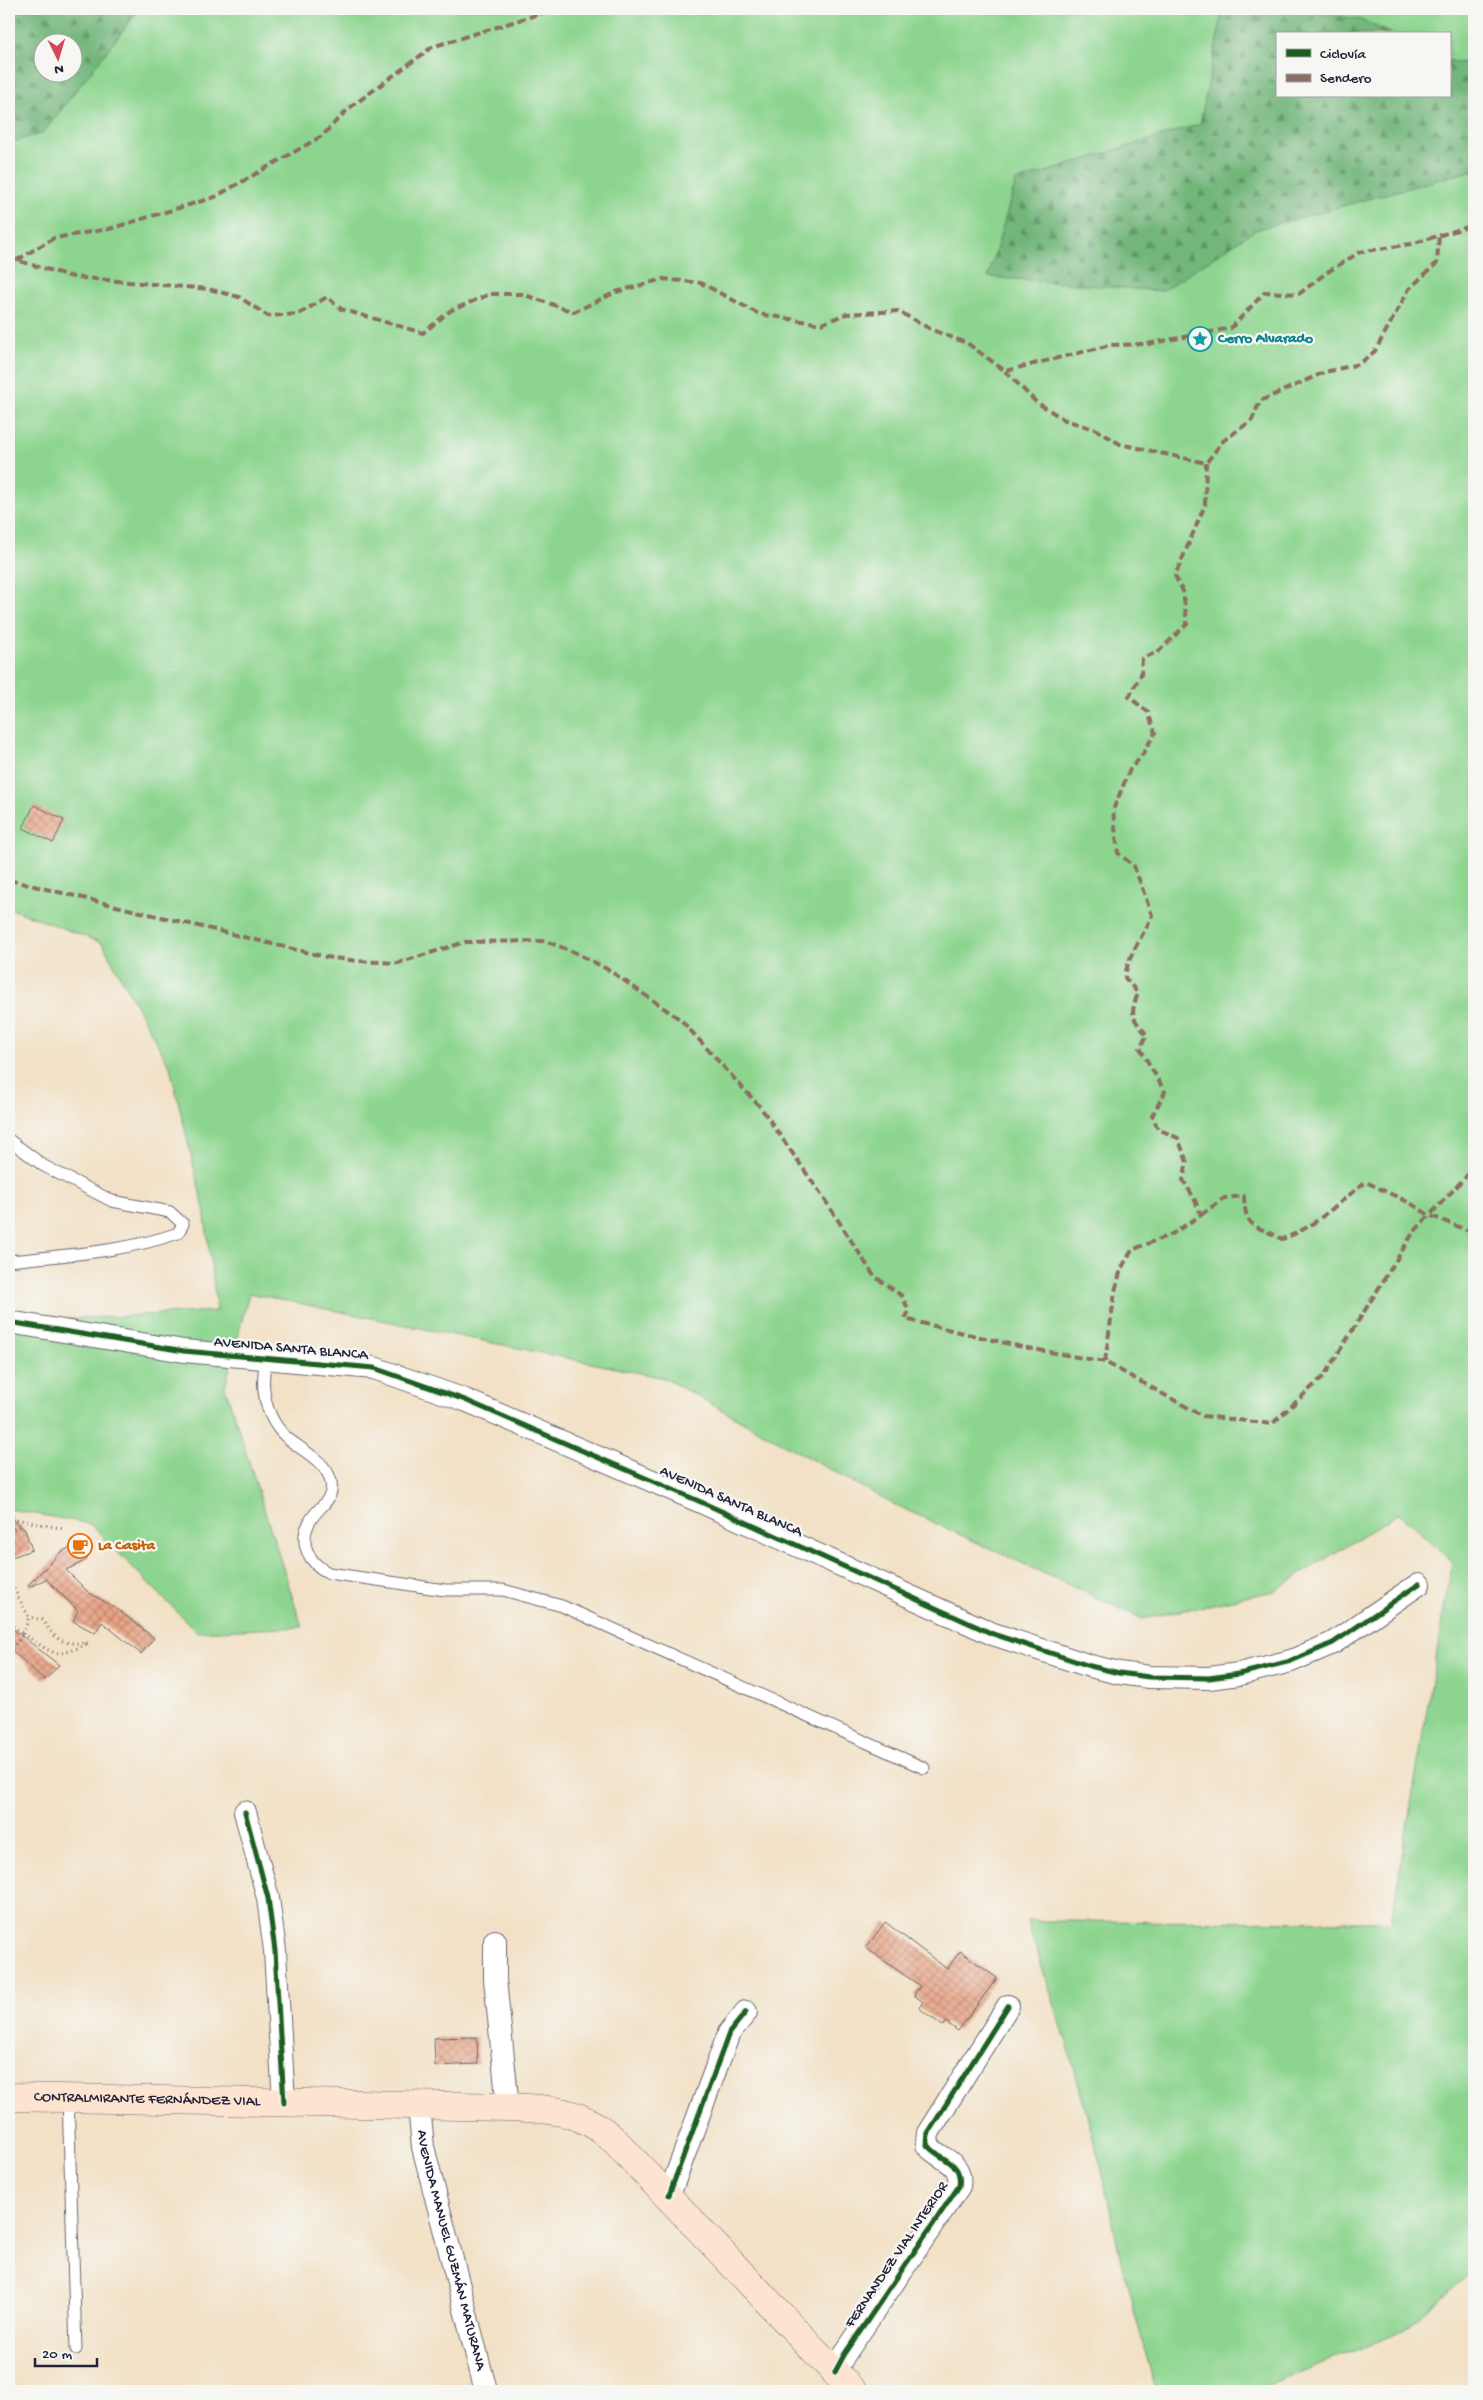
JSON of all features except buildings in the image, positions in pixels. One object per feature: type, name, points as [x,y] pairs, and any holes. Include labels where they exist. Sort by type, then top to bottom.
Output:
[{"type":"main road","name":"CONTRALMIRANTE FERNÁNDEZ VIAL","points":[[9,2097],[508,2107],[553,2110],[586,2119],[606,2133],[669,2195],[844,2382]]},
{"type":"street","name":"AVENIDA SANTA BLANCA","points":[[9,1322],[184,1351],[266,1360],[374,1368],[465,1400],[702,1502],[993,1634],[1090,1666],[1119,1673],[1149,1677],[1209,1678],[1239,1674],[1283,1663],[1333,1643],[1419,1584]]},
{"type":"street","points":[[245,1812],[268,1898],[275,1951],[284,2103]]},
{"type":"street","points":[[495,1941],[496,1979],[508,2107]]},
{"type":"street","name":"FERNANDEZ VIAL INTERIOR","points":[[844,2382],[844,2355],[959,2186],[961,2177],[954,2163],[927,2145],[928,2133],[1008,2006]]},
{"type":"street","points":[[669,2195],[729,2033],[746,2012]]},
{"type":"street","name":"AVENIDA MANUEL GUZMÁN MATURANA","points":[[418,2106],[423,2148],[486,2391]]},
{"type":"lane","points":[[9,1140],[44,1166],[112,1201],[170,1212],[183,1224],[178,1233],[162,1239],[103,1251],[9,1261]]},
{"type":"lane","points":[[266,1360],[263,1387],[265,1400],[275,1424],[293,1443],[314,1458],[329,1476],[331,1495],[327,1503],[309,1522],[305,1539],[309,1556],[321,1569],[329,1573],[445,1590],[503,1590],[562,1606],[924,1768]]},
{"type":"lane","points":[[68,2098],[76,2349]]},
{"type":"path","points":[[9,1513],[21,1526],[9,1531]]},
{"type":"path","points":[[16,1519],[64,1529]]},
{"type":"path","points":[[9,1580],[29,1617],[23,1634],[9,1653]]},
{"type":"path","points":[[9,1623],[56,1654],[67,1654],[89,1644],[67,1644],[55,1637],[43,1620],[29,1617]]},
{"type":"green space","points":[[9,9],[1474,9],[1474,2272],[1470,2273],[1402,2331],[1254,2391],[1156,2391],[1123,2270],[1101,2167],[1068,2046],[1027,1921],[1391,1922],[1452,1562],[1399,1513],[1274,1591],[1143,1619],[887,1501],[664,1378],[249,1293],[225,1387],[302,1627],[197,1632],[90,1524],[9,1509],[9,1322],[217,1311],[204,1209],[170,1067],[102,943],[9,908]]},
{"type":"green space","points":[[9,9],[137,9],[138,11],[43,133],[9,143]]},
{"type":"green space","points":[[1223,9],[1289,9],[1359,19],[1388,32],[1276,32],[1276,98],[1450,98],[1450,60],[1458,63],[1474,59],[1474,170],[1255,230],[1162,291],[988,277],[1016,181],[1200,124]]},
{"type":"marked path","points":[[17,260],[54,238],[109,229],[215,197],[322,136],[348,109],[432,47],[555,9]]},
{"type":"marked path","points":[[9,258],[73,277],[208,289],[239,297],[268,316],[299,314],[327,297],[341,309],[423,333],[450,311],[490,294],[522,294],[574,312],[616,292],[663,279],[701,283],[759,314],[821,324],[846,314],[898,311],[932,330],[967,343],[1005,371],[1111,345],[1147,344],[1231,328],[1265,292],[1299,294],[1326,273],[1360,252],[1411,244],[1474,225]]},
{"type":"marked path","points":[[1005,371],[1036,402],[1065,420],[1097,430],[1120,444],[1206,463],[1223,441],[1252,420],[1260,401],[1325,372],[1359,364],[1375,351],[1409,289],[1437,263],[1439,235]]},
{"type":"marked path","points":[[1105,1362],[1115,1291],[1121,1269],[1132,1250],[1172,1234],[1201,1215],[1194,1198],[1183,1180],[1187,1162],[1178,1138],[1158,1129],[1152,1116],[1165,1092],[1140,1048],[1147,1035],[1134,1016],[1133,1011],[1138,993],[1125,978],[1132,953],[1152,915],[1134,866],[1118,853],[1113,810],[1130,769],[1141,757],[1155,733],[1148,712],[1129,697],[1141,675],[1142,658],[1158,652],[1187,624],[1183,591],[1175,576],[1205,505],[1206,463]]},
{"type":"marked path","points":[[9,880],[326,957],[357,961],[398,963],[465,942],[545,941],[574,952],[609,970],[681,1020],[761,1108],[823,1197],[874,1276],[902,1296],[909,1311],[905,1319],[1022,1347],[1105,1362],[1203,1416],[1272,1424],[1324,1376],[1413,1233],[1474,1168]]},
{"type":"marked path","points":[[1201,1215],[1224,1198],[1244,1196],[1245,1207],[1250,1221],[1259,1228],[1282,1239],[1316,1221],[1366,1182],[1410,1203],[1429,1215],[1474,1233]]},
{"type":"cycle path","points":[[9,1322],[184,1351],[374,1368],[465,1400],[701,1502],[993,1634],[1090,1666],[1119,1673],[1149,1677],[1209,1678],[1239,1674],[1291,1661],[1333,1643],[1419,1584]]},
{"type":"cycle path","points":[[245,1812],[268,1898],[275,1951],[284,2103]]},
{"type":"cycle path","points":[[835,2372],[844,2355],[959,2186],[958,2171],[950,2162],[927,2145],[928,2133],[1008,2006]]},
{"type":"cycle path","points":[[669,2195],[729,2033],[746,2012]]},
{"type":"place","name":"Cerro Alvarado","points":[[1200,339]]},
{"type":"place","name":"La Casita","points":[[80,1546]]}]
